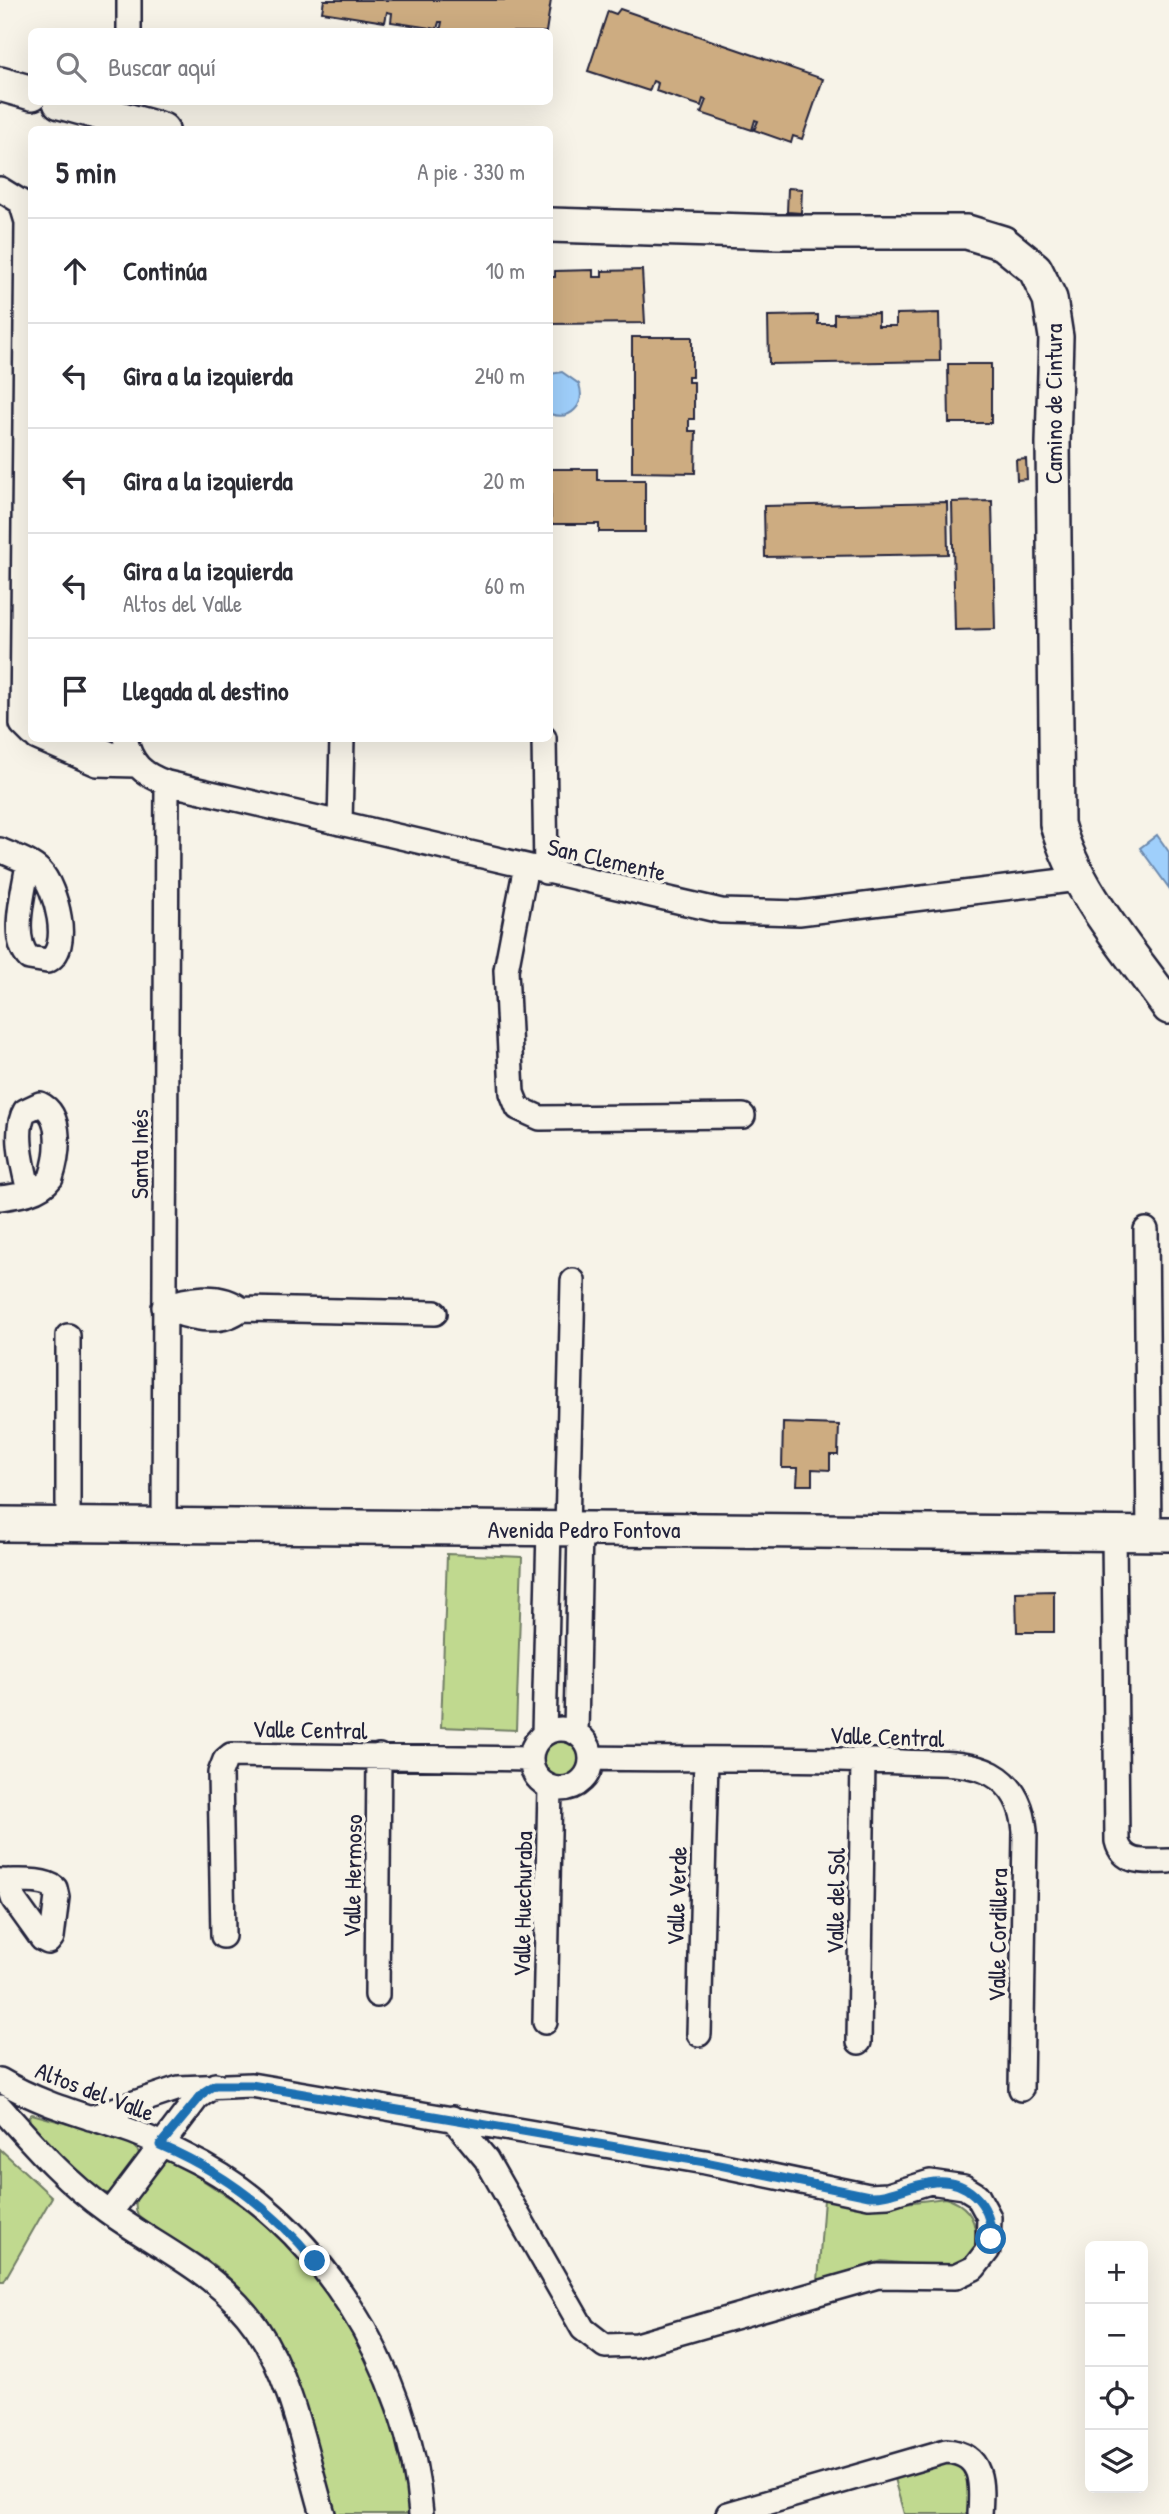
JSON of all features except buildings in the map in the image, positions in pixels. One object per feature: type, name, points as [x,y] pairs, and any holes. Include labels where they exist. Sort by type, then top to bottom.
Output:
[{"type":"street","points":[[128,28],[129,0]]},
{"type":"street","points":[[0,85],[28,92]]},
{"type":"street","points":[[73,105],[127,117],[151,126]]},
{"type":"street","points":[[0,189],[21,202],[27,222],[28,349]]},
{"type":"street","name":"Camino de Cintura","points":[[553,225],[619,229],[967,232],[1003,243],[1034,269],[1049,299],[1056,337],[1053,443],[1055,802],[1063,846],[1079,879],[1169,1007]]},
{"type":"street","points":[[0,715],[28,729]]},
{"type":"street","points":[[54,742],[97,764],[135,765],[126,742]]},
{"type":"street","name":"San Clemente","points":[[84,742],[135,765],[150,777],[167,783],[700,908],[771,914],[1079,879]]},
{"type":"street","points":[[341,823],[342,742]]},
{"type":"street","points":[[544,742],[536,869],[506,970],[512,1093],[518,1108],[531,1117],[540,1118],[743,1116]]},
{"type":"street","name":"Santa Inés","points":[[164,1525],[167,783]]},
{"type":"street","points":[[0,849],[28,863]]},
{"type":"street","points":[[0,1198],[29,1191]]},
{"type":"street","points":[[1146,1230],[1159,1534]]},
{"type":"street","points":[[544,1733],[560,1728],[576,1732],[587,1743],[592,1758],[582,1781],[567,1788],[550,1787],[536,1776],[531,1759],[533,1747],[544,1733],[565,1529],[573,1281]]},
{"type":"street","points":[[164,1307],[185,1316],[204,1318],[224,1318],[241,1309],[435,1313]]},
{"type":"street","points":[[68,1336],[68,1525]]},
{"type":"street","name":"Avenida Pedro Fontova","points":[[0,1524],[1159,1534]]},
{"type":"street","points":[[565,1529],[576,1732]]},
{"type":"street","points":[[1114,1533],[1117,1841],[1122,1854],[1132,1860],[1169,1861]]},
{"type":"street","name":"Valle Central","points":[[223,1936],[220,1773],[225,1760],[238,1754],[531,1759]]},
{"type":"street","name":"Valle Hermoso","points":[[377,1995],[379,1756]]},
{"type":"street","name":"Valle Central","points":[[592,1758],[863,1760],[970,1767],[990,1773],[1008,1786]]},
{"type":"street","name":"Valle Verde","points":[[699,2034],[706,1760]]},
{"type":"street","name":"Valle del Sol","points":[[859,2042],[863,1760]]},
{"type":"street","name":"Valle Cordillera","points":[[1008,1786],[1020,1804],[1025,1831],[1021,2089]]},
{"type":"street","name":"Valle Huechuraba","points":[[545,2022],[550,1787]]},
{"type":"street","name":"Altos del Valle","points":[[0,2080],[33,2099],[132,2131],[188,2157],[255,2201],[296,2239],[337,2288],[367,2337],[393,2391],[410,2446],[421,2514]]},
{"type":"street","points":[[110,2213],[197,2098],[215,2085]]},
{"type":"street","points":[[90,2118],[167,2091],[215,2085],[251,2085],[496,2125],[705,2162],[869,2196],[888,2195],[930,2182],[950,2183],[977,2195],[989,2217],[991,2239],[981,2260],[955,2277],[878,2276],[636,2345],[615,2348],[597,2342],[583,2329],[480,2152],[452,2118]]},
{"type":"street","points":[[0,2107],[61,2175],[110,2213],[208,2275],[224,2288],[258,2329],[281,2374],[323,2514]]},
{"type":"street","points":[[480,2152],[495,2142],[496,2125]]},
{"type":"street","points":[[727,2514],[946,2451],[963,2454],[977,2466],[982,2485],[980,2514]]},
{"type":"green space","points":[[447,1554],[522,1557],[516,1730],[441,1727]]},
{"type":"green space","points":[[560,1739],[575,1745],[581,1760],[575,1775],[560,1781],[545,1775],[539,1760],[545,1745]]},
{"type":"green space","points":[[32,2114],[132,2142],[141,2156],[113,2194],[100,2192],[31,2127],[29,2116]]},
{"type":"green space","points":[[0,2149],[52,2197],[4,2281],[0,2281]]},
{"type":"green space","points":[[163,2160],[192,2173],[267,2226],[312,2273],[352,2326],[379,2379],[390,2412],[400,2446],[412,2514],[336,2514],[297,2386],[268,2326],[249,2299],[216,2266],[138,2215],[138,2193]]},
{"type":"green space","points":[[945,2198],[963,2207],[973,2221],[976,2238],[972,2258],[950,2268],[882,2261],[818,2281],[824,2199],[866,2208]]},
{"type":"green space","points":[[945,2460],[969,2468],[971,2514],[904,2514],[893,2475]]},
{"type":"water","points":[[562,372],[579,384],[580,399],[575,410],[570,413],[553,415],[553,374]]},
{"type":"water","points":[[1157,835],[1169,852],[1169,888],[1140,848]]},
{"type":"route","points":[[315,2261],[276,2220],[239,2189],[188,2157],[160,2145],[205,2091],[215,2085],[251,2085],[705,2162],[869,2196],[888,2195],[930,2182],[950,2183],[977,2195],[989,2217],[991,2239]]}]
